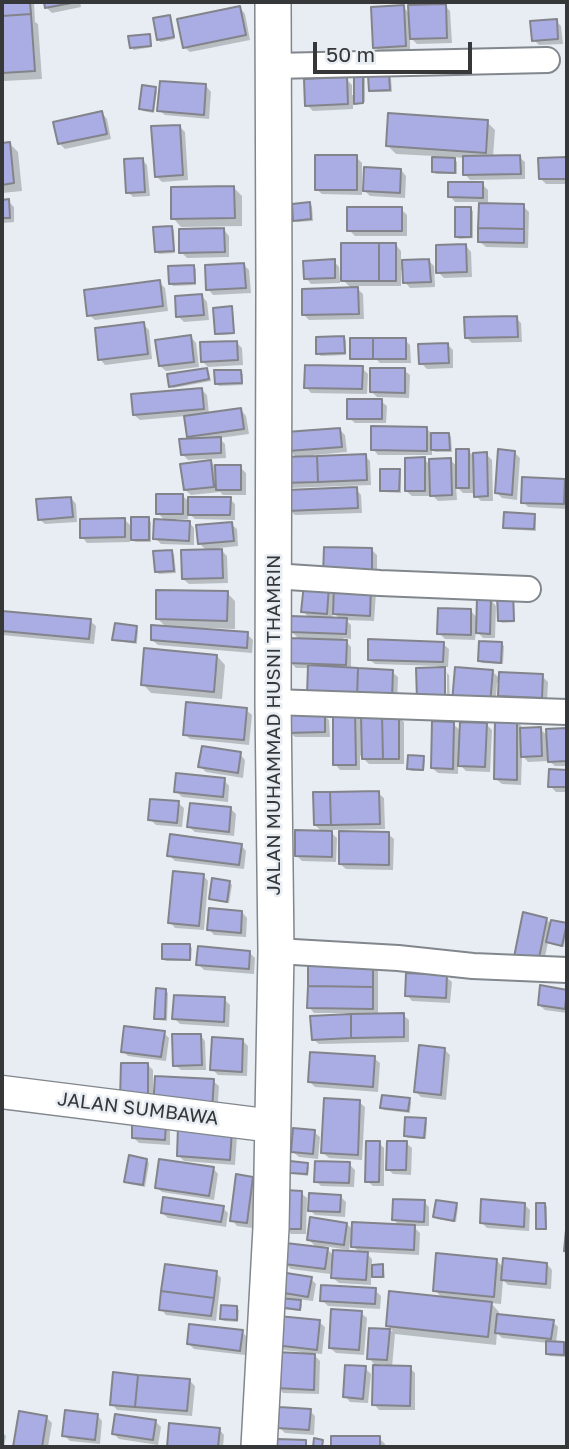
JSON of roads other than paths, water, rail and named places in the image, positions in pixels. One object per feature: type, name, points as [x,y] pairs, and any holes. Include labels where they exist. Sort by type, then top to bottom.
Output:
[{"type":"main road","name":"JALAN MUHAMMAD HUSNI THAMRIN","points":[[258,1447],[271,1228],[276,951],[273,702],[273,2]]},
{"type":"street","points":[[273,66],[547,60]]},
{"type":"street","points":[[273,576],[528,589]]},
{"type":"street","points":[[273,702],[567,712]]},
{"type":"street","points":[[276,951],[398,958],[473,966],[567,970]]},
{"type":"street","name":"JALAN SUMBAWA","points":[[2,1092],[273,1126]]}]
